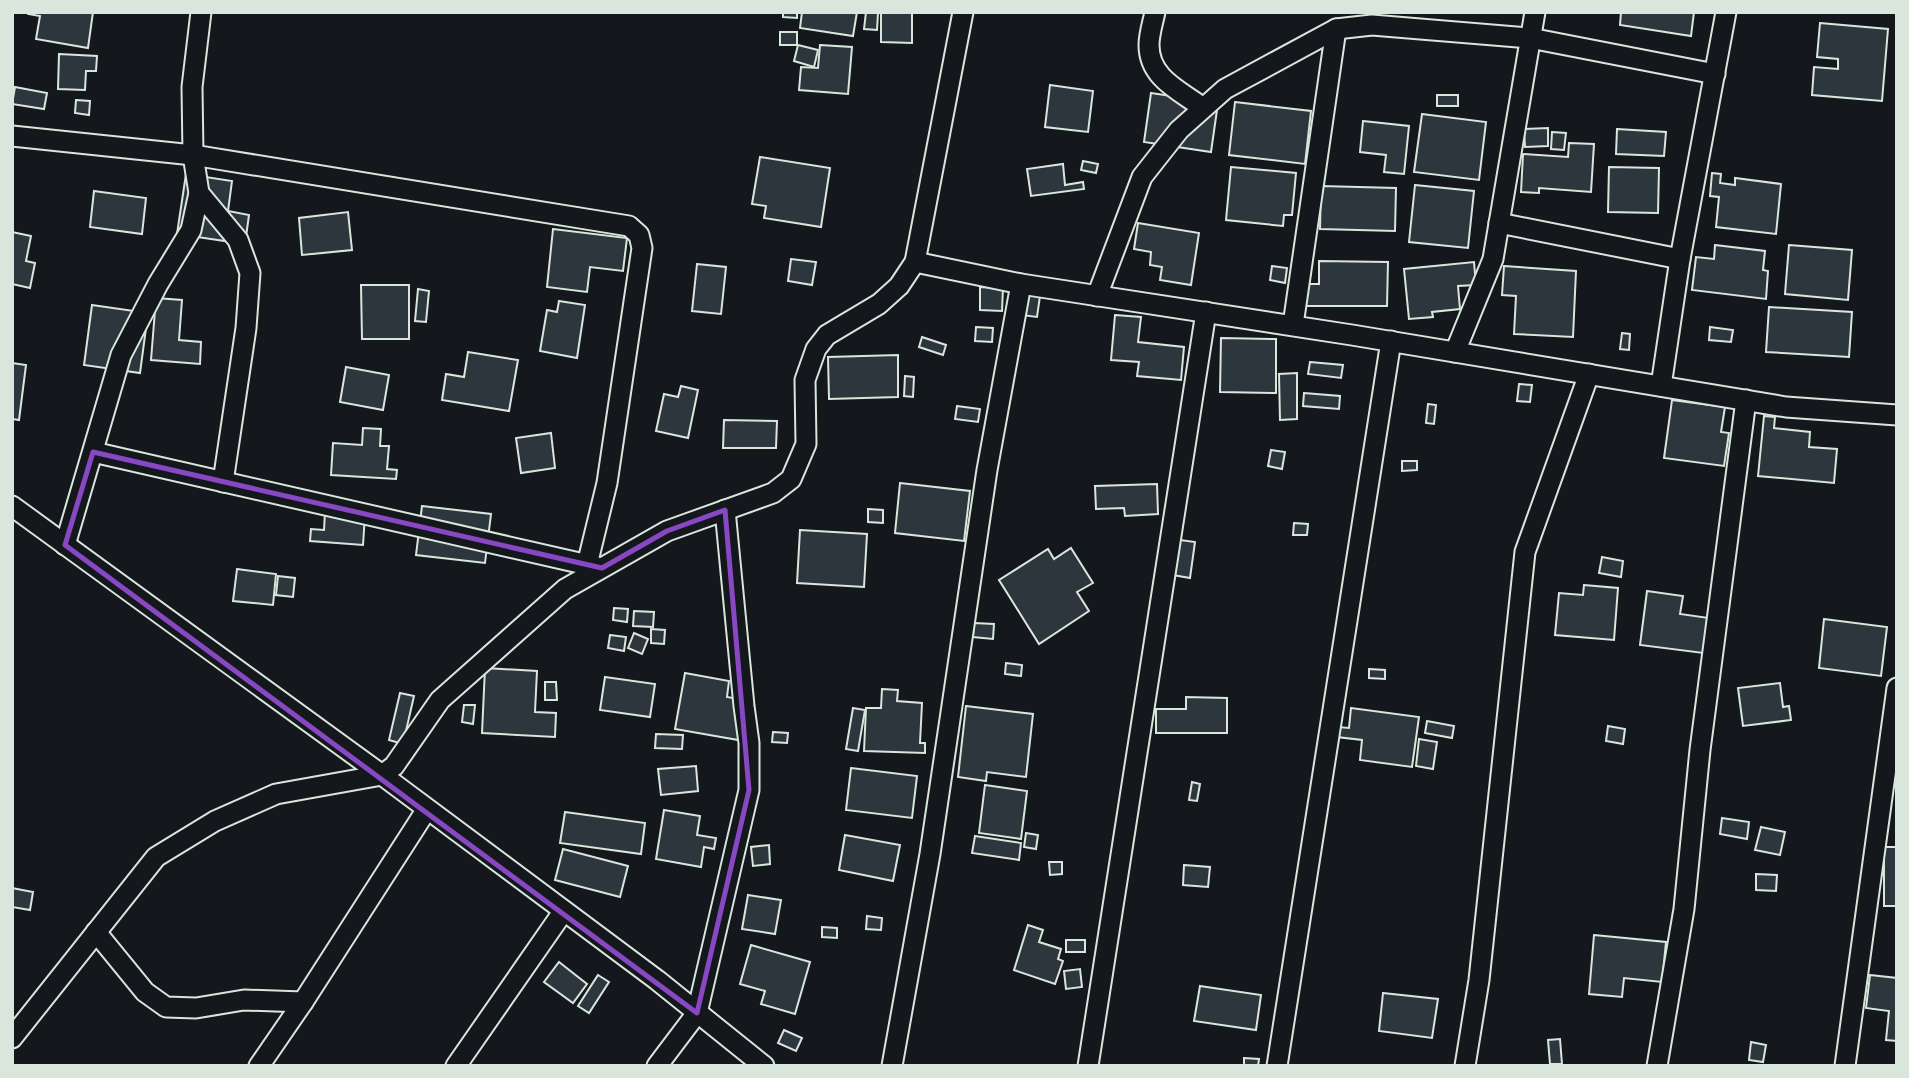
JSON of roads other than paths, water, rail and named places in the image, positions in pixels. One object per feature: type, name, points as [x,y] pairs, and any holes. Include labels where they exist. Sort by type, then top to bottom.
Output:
[{"type":"street","points":[[65,545],[121,355],[158,284],[191,230],[199,193],[193,155],[192,88],[201,12]]},
{"type":"street","points":[[12,1038],[156,857],[215,821],[276,794],[382,775],[394,765],[440,700],[565,589],[594,567],[667,531],[773,493],[791,479],[806,444],[805,380],[816,349],[827,335],[879,304],[899,286],[915,262],[963,12]]},
{"type":"street","points":[[1155,12],[1149,44],[1153,66],[1158,75],[1203,108]]},
{"type":"street","points":[[1455,352],[1493,260],[1535,12]]},
{"type":"street","points":[[1661,386],[1680,259],[1726,12]]},
{"type":"street","points":[[1097,296],[1142,177],[1179,130],[1225,89],[1336,29],[1373,25],[1530,38],[1715,74]]},
{"type":"street","points":[[1293,326],[1336,29]]},
{"type":"street","points":[[12,136],[193,155],[629,226],[639,235],[642,248],[594,567]]},
{"type":"street","points":[[199,193],[238,240],[250,273],[246,328],[223,482]]},
{"type":"street","points":[[1499,223],[1680,259]]},
{"type":"street","points":[[915,262],[1021,284],[1391,341],[1786,407],[1897,415]]},
{"type":"street","points":[[892,1066],[930,854],[987,471],[1021,284]]},
{"type":"street","points":[[1088,1066],[1206,312]]},
{"type":"street","points":[[1277,1066],[1391,341]]},
{"type":"street","points":[[1465,1066],[1479,980],[1525,552],[1589,374]]},
{"type":"street","points":[[1657,1066],[1685,909],[1700,750],[1746,400]]},
{"type":"street","points":[[93,452],[594,567]]},
{"type":"street","points":[[12,506],[382,775],[657,980],[764,1066]]},
{"type":"street","points":[[657,1066],[696,1013],[749,790],[749,743],[725,510]]},
{"type":"street","points":[[1845,1066],[1897,688]]},
{"type":"street","points":[[259,1066],[427,809]]},
{"type":"street","points":[[456,1066],[564,912]]},
{"type":"street","points":[[96,932],[145,992],[166,1007],[196,1008],[244,1000],[303,1002]]}]
